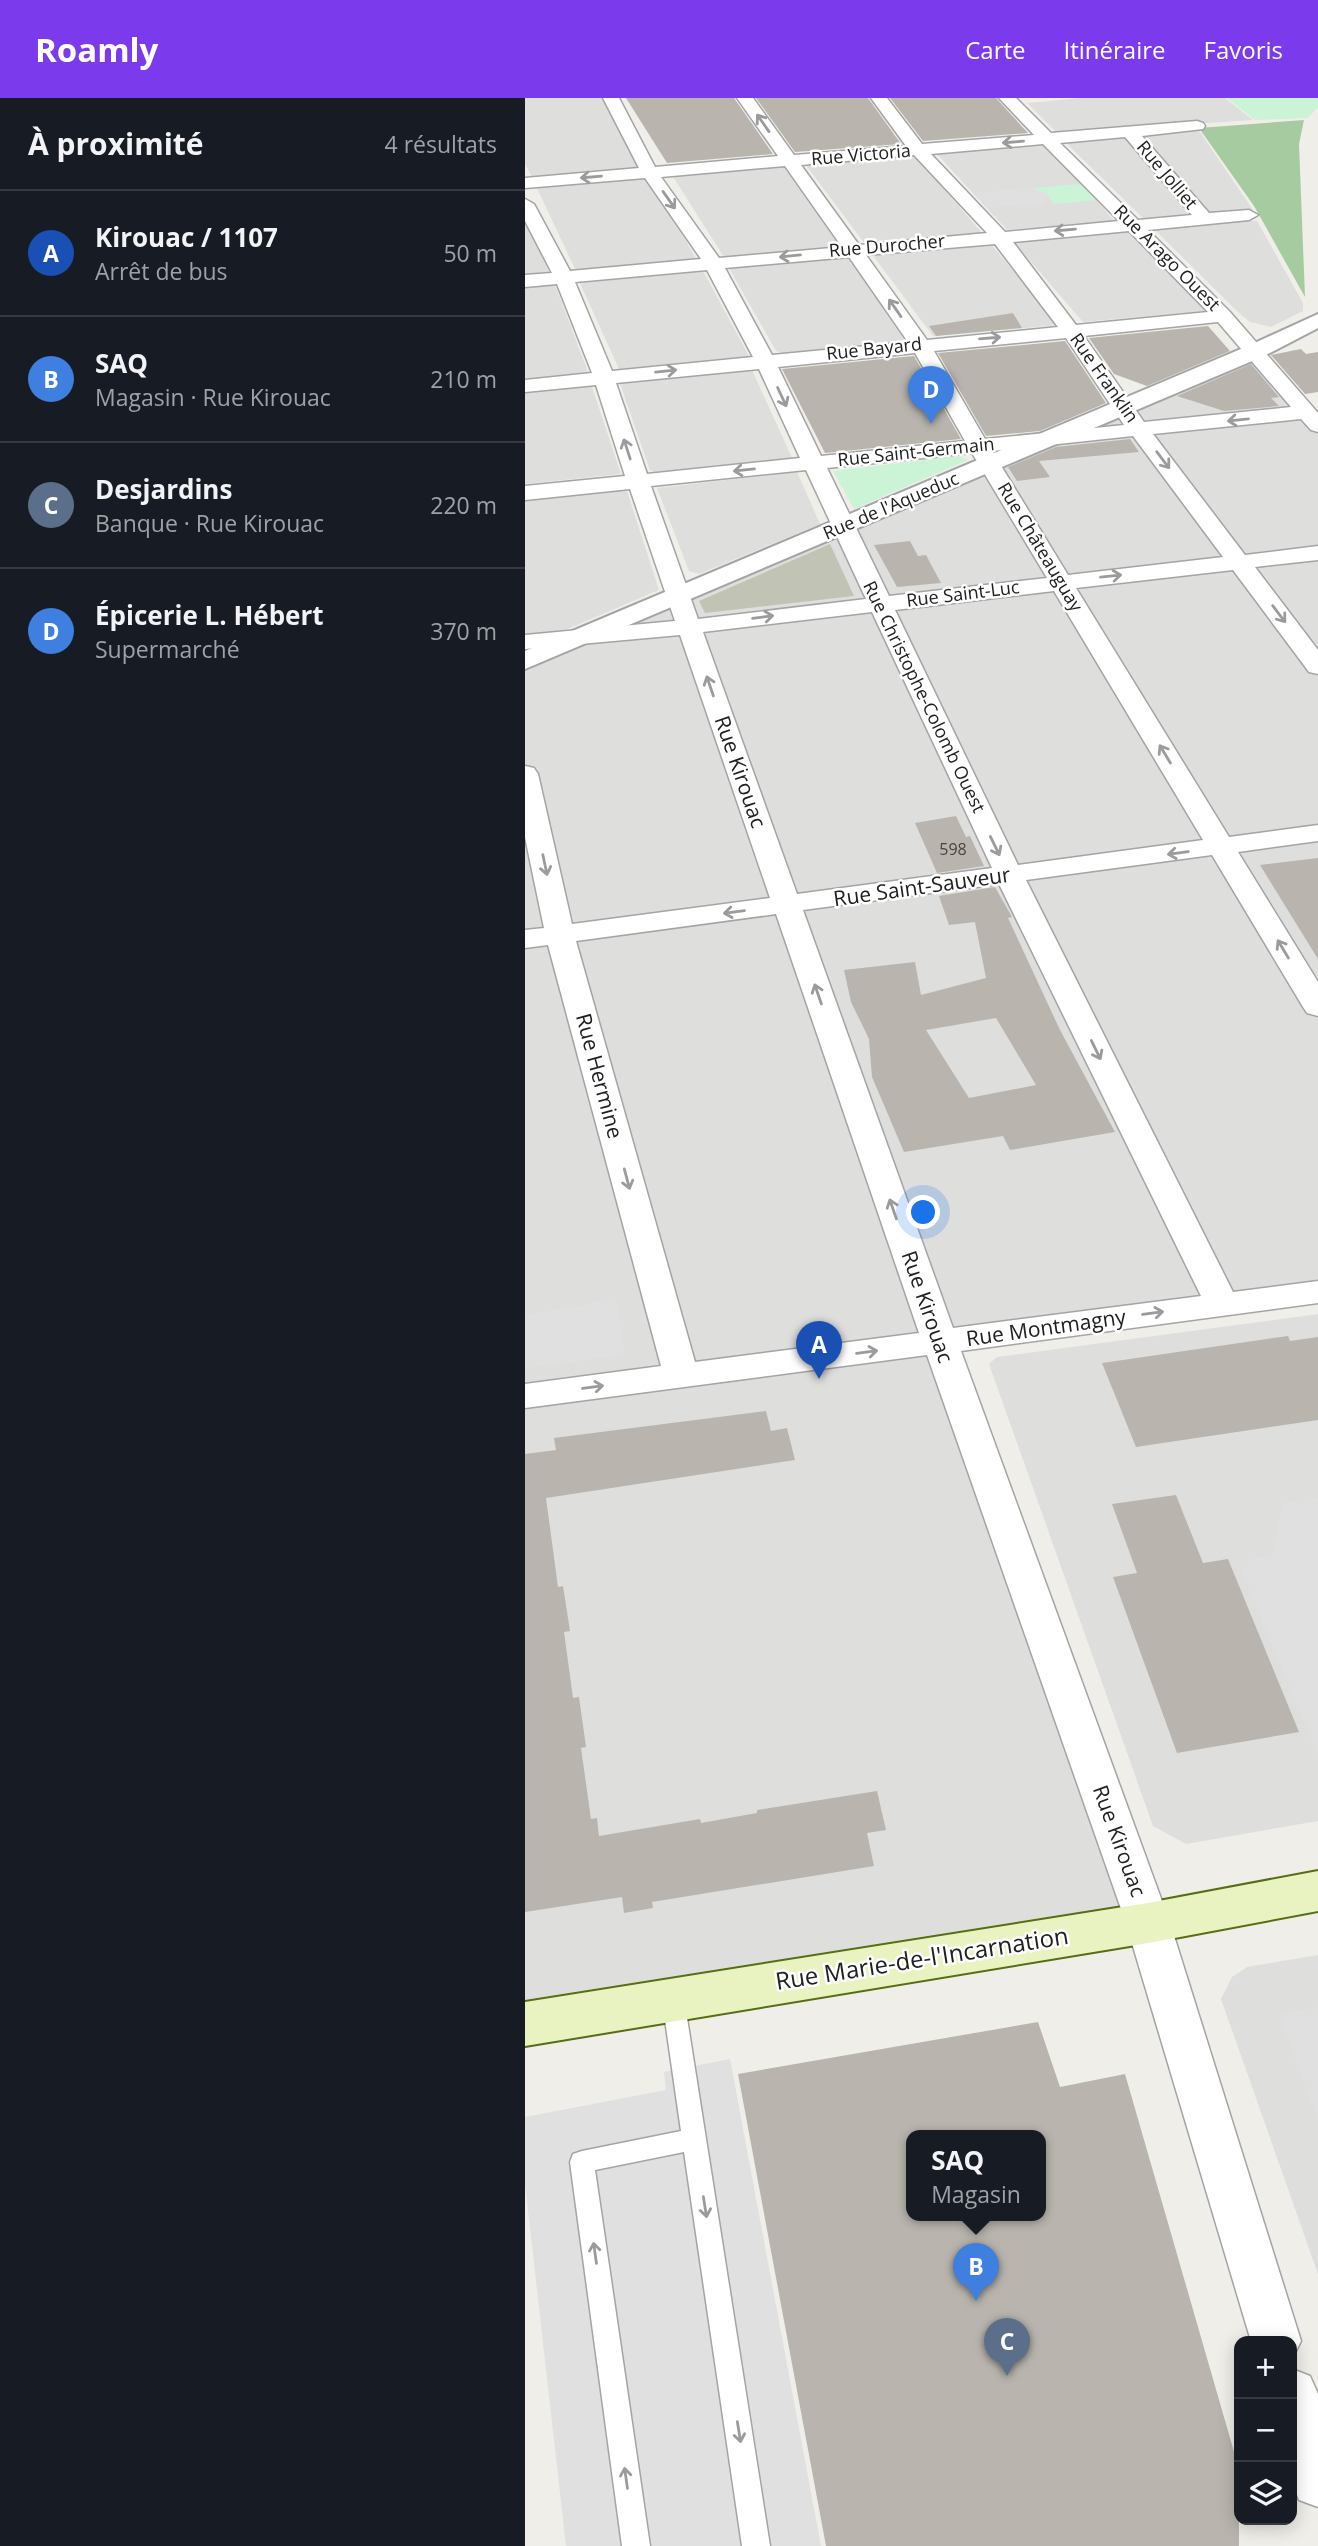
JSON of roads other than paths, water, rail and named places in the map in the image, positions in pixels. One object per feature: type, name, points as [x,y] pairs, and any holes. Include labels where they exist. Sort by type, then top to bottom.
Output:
[{"type":"main road","name":"Rue Marie-de-l'Incarnation","points":[[525,2024],[1148,1923],[1318,1891]]},
{"type":"street","name":"Rue Christophe-Colomb Ouest","points":[[611,98],[649,172],[713,263],[765,361],[1009,875],[1222,1304]]},
{"type":"street","name":"Rue Châteauguay","points":[[745,98],[920,344],[1318,1007]]},
{"type":"street","name":"Rue Franklin","points":[[879,98],[918,150],[999,236],[1071,331],[1122,407],[1318,667]]},
{"type":"street","points":[[1009,99],[1031,99]]},
{"type":"street","name":"Rue Arago Ouest","points":[[1009,99],[1223,316],[1312,419]]},
{"type":"street","name":"Rue Victoria","points":[[525,183],[1197,126]]},
{"type":"street","name":"Rue Jolliet","points":[[1130,132],[1204,218]]},
{"type":"street","name":"Rue Kirouac","points":[[525,204],[564,278],[604,377],[940,1342],[1148,1923],[1274,2336]]},
{"type":"street","name":"Rue Durocher","points":[[525,281],[1249,215]]},
{"type":"street","name":"Rue Bayard","points":[[525,386],[920,344],[1223,316]]},
{"type":"street","name":"Rue de l'Aqueduc","points":[[525,661],[679,598],[842,526],[985,455],[1056,437],[1256,352],[1318,320]]},
{"type":"street","points":[[1056,437],[1312,419]]},
{"type":"street","name":"Rue Saint-Germain","points":[[525,493],[812,463],[985,455]]},
{"type":"street","name":"Rue Saint-Luc","points":[[525,642],[591,634],[620,635],[1318,553]]},
{"type":"street","name":"Rue Hermine","points":[[525,774],[559,934],[681,1375]]},
{"type":"street","name":"Rue Saint-Sauveur","points":[[525,939],[1318,833]]},
{"type":"street","name":"Rue Montmagny","points":[[525,1396],[1318,1292]]},
{"type":"street","points":[[1293,2399],[1318,2481]]},
{"type":"lane","points":[[673,2000],[756,2546]]},
{"type":"lane","points":[[636,2546],[582,2162],[695,2139]]},
{"type":"place","name":"Épicerie L. Hébert","points":[[931,424]]},
{"type":"place","name":"Kirouac / 1107","points":[[819,1379]]},
{"type":"place","name":"SAQ","points":[[976,2301]]},
{"type":"place","name":"Desjardins","points":[[1007,2376]]}]
